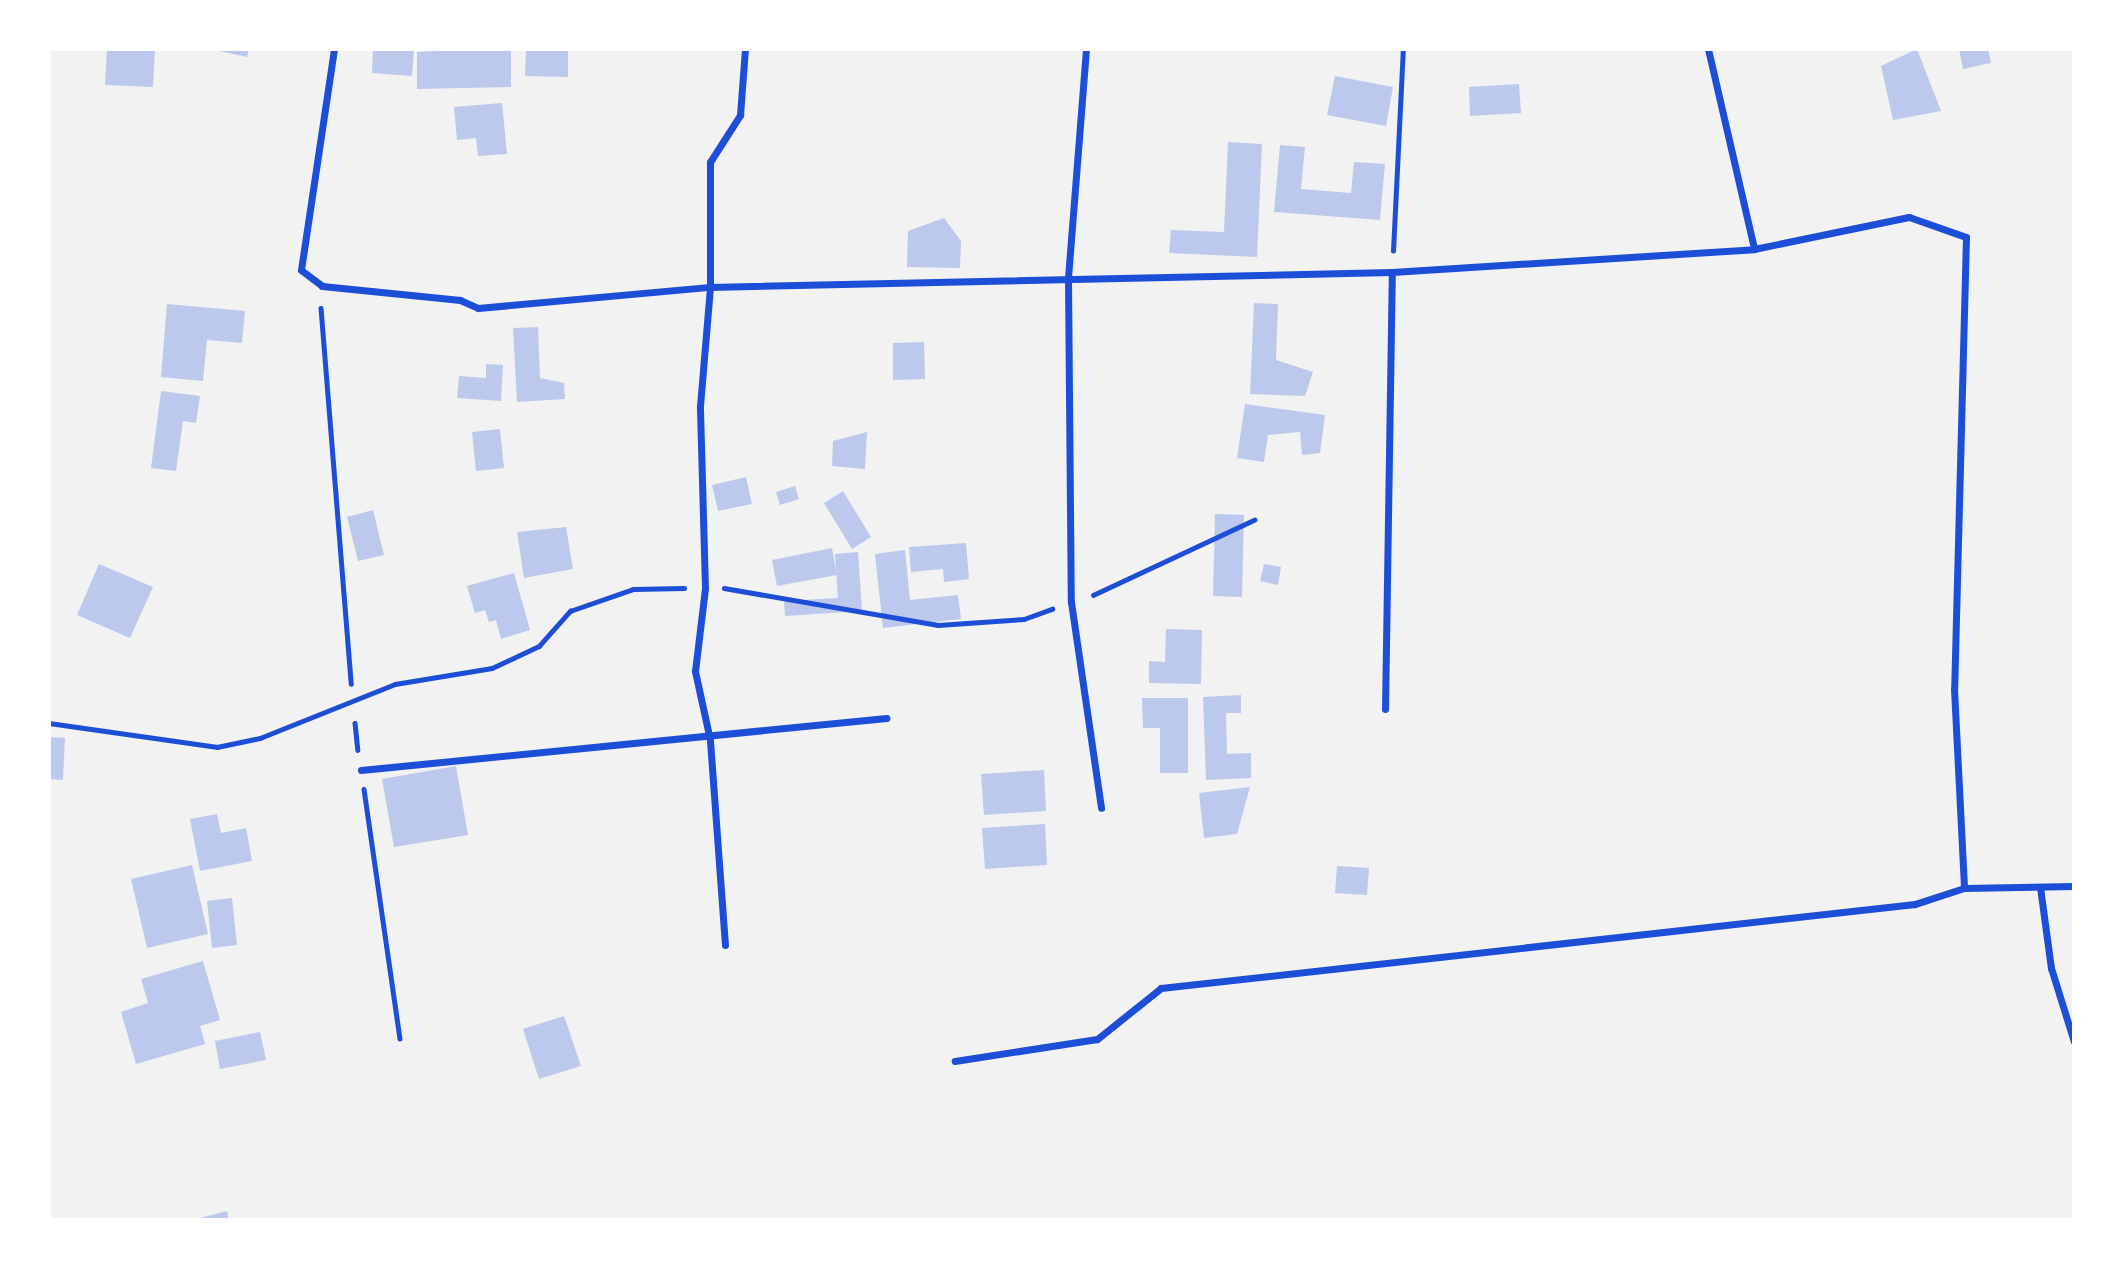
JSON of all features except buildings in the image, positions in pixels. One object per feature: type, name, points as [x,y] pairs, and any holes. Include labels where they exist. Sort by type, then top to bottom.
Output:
[{"type":"street","points":[[334,49],[301,270],[322,286],[460,300],[478,308],[710,287],[1392,272],[1754,249],[1909,217],[1966,237],[1954,689],[1964,888]]},
{"type":"street","points":[[725,946],[710,740],[695,671],[705,588],[700,406],[710,287],[710,162],[740,115],[745,49]]},
{"type":"street","points":[[1086,49],[1068,279],[1071,602],[1101,808]]},
{"type":"street","points":[[1709,49],[1754,249]]},
{"type":"street","points":[[1384,709],[1392,272]]},
{"type":"street","points":[[361,770],[501,753],[710,740],[886,718]]},
{"type":"street","points":[[955,1061],[1097,1039],[1161,988],[1915,904],[1964,888],[2074,886]]},
{"type":"street","points":[[2040,887],[2051,968],[2074,1042]]},
{"type":"path","points":[[1392,272],[1403,49]]},
{"type":"path","points":[[322,286],[320,336],[351,684]]},
{"type":"path","points":[[49,723],[217,747],[260,738],[396,684],[492,668],[540,646],[570,611],[633,589],[751,588],[784,601],[938,625],[1024,619],[1071,602],[1254,520]]},
{"type":"path","points":[[355,723],[400,1038]]}]
